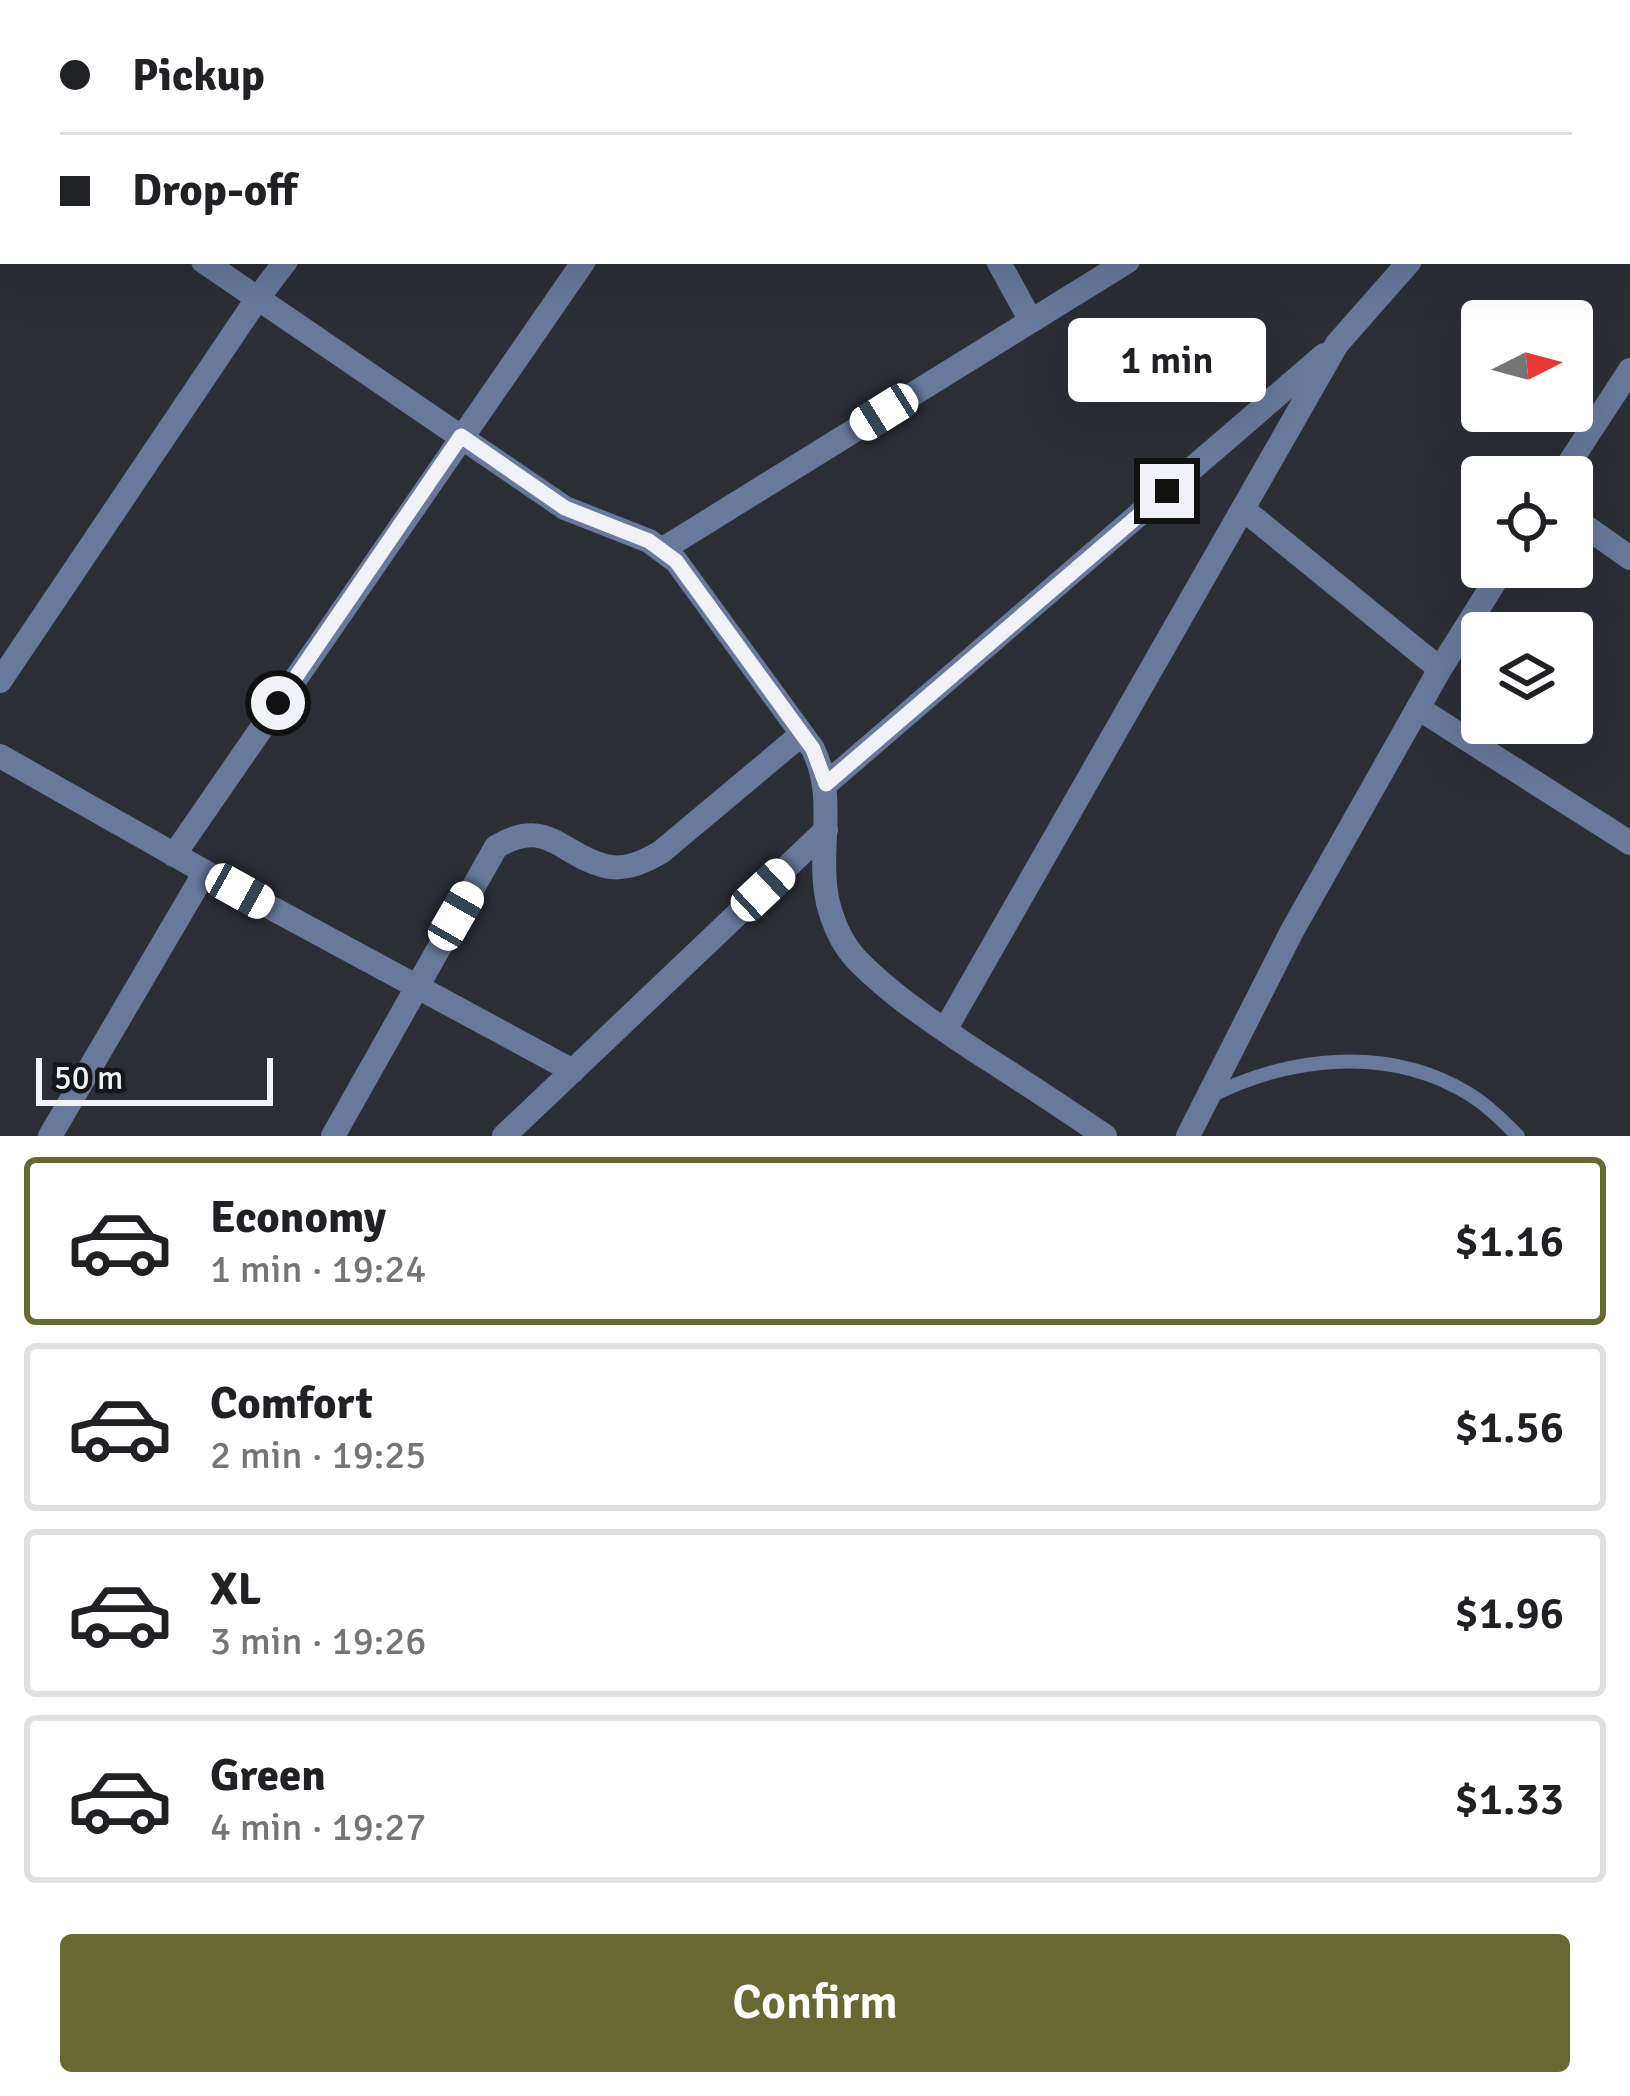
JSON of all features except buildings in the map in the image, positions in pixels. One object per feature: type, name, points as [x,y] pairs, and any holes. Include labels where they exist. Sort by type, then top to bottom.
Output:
[{"type":"street","points":[[207,264],[565,508],[634,533],[662,549],[687,574],[813,749],[826,784],[827,900],[842,940],[856,959],[945,1030],[1105,1136]]},
{"type":"street","points":[[0,681],[284,264]]},
{"type":"street","points":[[174,855],[582,264]]},
{"type":"street","points":[[1000,264],[1031,321]]},
{"type":"street","points":[[662,549],[1122,264]]},
{"type":"street","points":[[826,784],[1337,344],[1407,264]]},
{"type":"street","points":[[945,1030],[1337,344]]},
{"type":"street","points":[[1574,456],[1630,370]]},
{"type":"street","points":[[1243,509],[1440,669]]},
{"type":"street","points":[[1593,532],[1630,558]]},
{"type":"street","points":[[1188,1136],[1292,931],[1491,588]]},
{"type":"street","points":[[1418,708],[1630,843]]},
{"type":"street","points":[[333,1136],[496,847],[508,839],[536,836],[604,866],[629,867],[646,861],[802,734]]},
{"type":"street","points":[[0,757],[573,1071]]},
{"type":"street","points":[[504,1136],[826,830]]},
{"type":"street","points":[[50,1136],[205,872]]},
{"type":"lane","points":[[1207,1098],[1286,1067],[1336,1061],[1371,1063],[1405,1069],[1468,1093],[1518,1136]]},
{"type":"route","points":[[278,703],[461,436],[565,508],[634,533],[676,561],[813,749],[826,784],[1167,491]]}]
